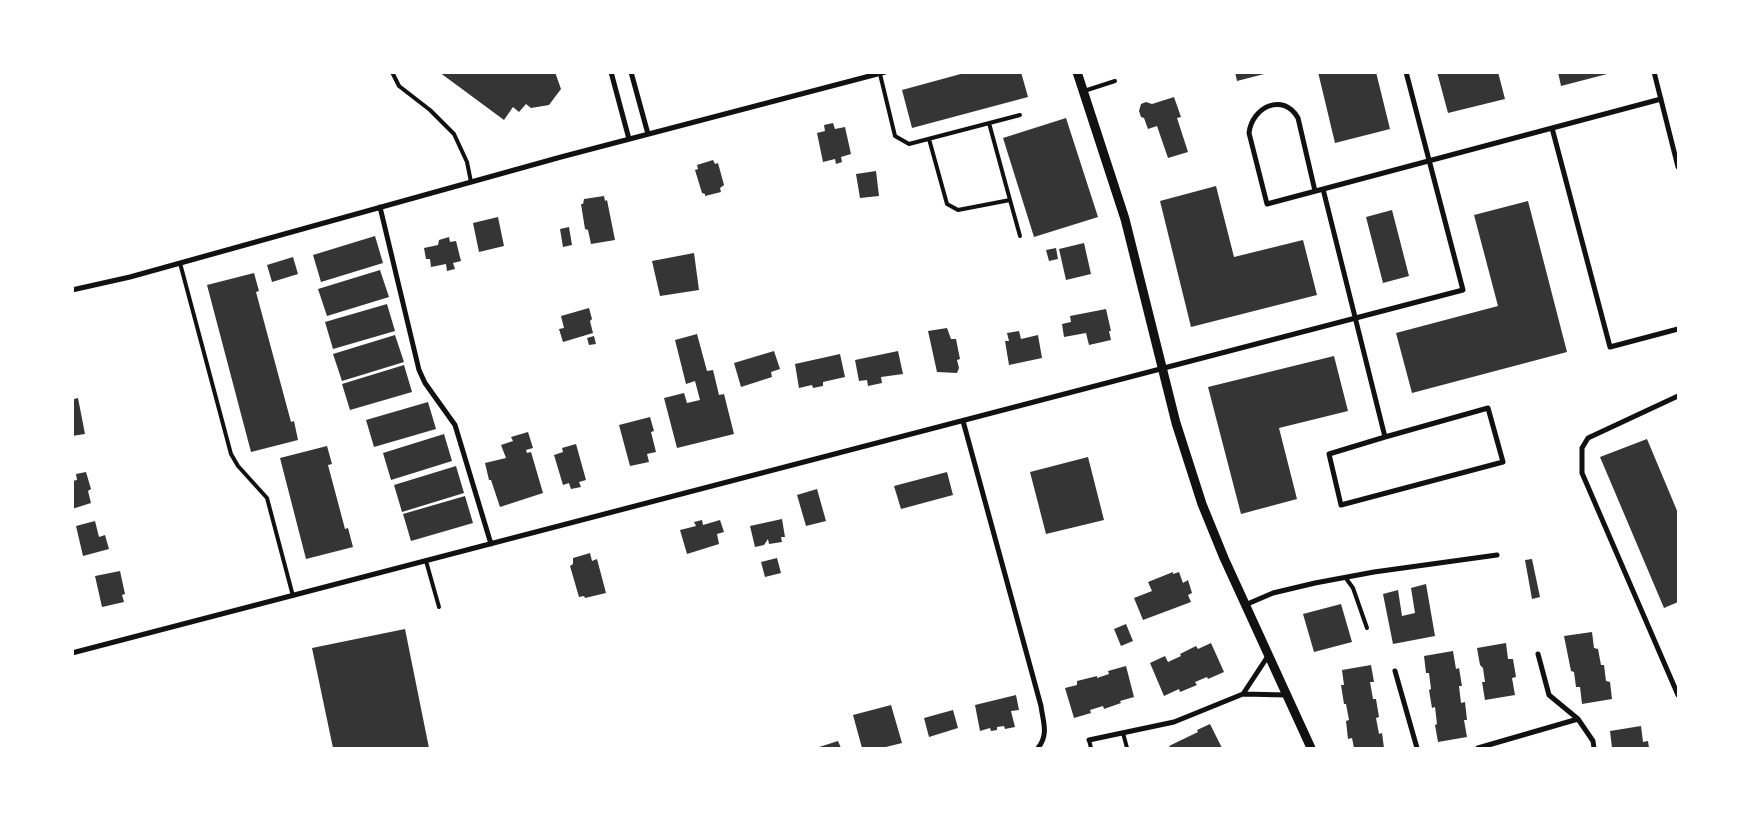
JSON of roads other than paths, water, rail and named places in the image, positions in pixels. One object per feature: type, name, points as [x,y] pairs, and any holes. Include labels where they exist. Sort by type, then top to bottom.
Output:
[{"type":"street","points":[[611,72],[629,139]]},
{"type":"street","points":[[631,72],[648,134]]},
{"type":"street","points":[[1077,72],[1125,219],[1176,423],[1202,504],[1224,558],[1311,748]]},
{"type":"street","points":[[72,653],[1463,290],[1406,72]]},
{"type":"street","points":[[1654,72],[1678,167]]},
{"type":"street","points":[[72,290],[130,277],[629,139],[882,73]]},
{"type":"street","points":[[1315,191],[1298,118],[1294,111],[1285,106],[1275,105],[1264,108],[1255,115],[1250,123],[1249,134],[1267,204],[1661,99]]},
{"type":"street","points":[[1552,128],[1610,347],[1678,328]]},
{"type":"street","points":[[1323,189],[1385,437]]},
{"type":"street","points":[[380,207],[419,370],[425,383],[455,424],[491,544]]},
{"type":"street","points":[[1678,396],[1588,438],[1582,448],[1582,473],[1678,695]]},
{"type":"street","points":[[1488,408],[1503,462],[1341,505],[1329,454],[1385,437],[1488,408]]},
{"type":"street","points":[[963,421],[1041,706],[1045,734],[1044,741],[1038,748]]},
{"type":"street","points":[[1245,605],[1273,593],[1345,577],[1497,555]]},
{"type":"street","points":[[1538,654],[1549,695],[1578,719],[1593,741],[1594,748]]},
{"type":"street","points":[[1243,694],[1268,656]]},
{"type":"street","points":[[1395,671],[1418,748]]},
{"type":"street","points":[[1089,740],[1174,722],[1243,694],[1286,695]]},
{"type":"street","points":[[1478,748],[1578,719]]},
{"type":"lane","points":[[392,72],[399,86],[430,110],[454,134],[466,162],[471,182]]},
{"type":"lane","points":[[882,73],[895,136],[909,144],[1020,115]]},
{"type":"lane","points":[[1084,91],[1115,82]]},
{"type":"lane","points":[[989,123],[1020,236]]},
{"type":"lane","points":[[929,139],[947,204],[958,210],[1010,200]]},
{"type":"lane","points":[[180,263],[231,454],[238,466],[267,498],[293,596]]},
{"type":"lane","points":[[426,561],[439,607]]},
{"type":"lane","points":[[1345,577],[1353,588],[1367,628]]},
{"type":"lane","points":[[1123,733],[1127,748]]},
{"type":"lane","points":[[1089,740],[1090,748]]}]
